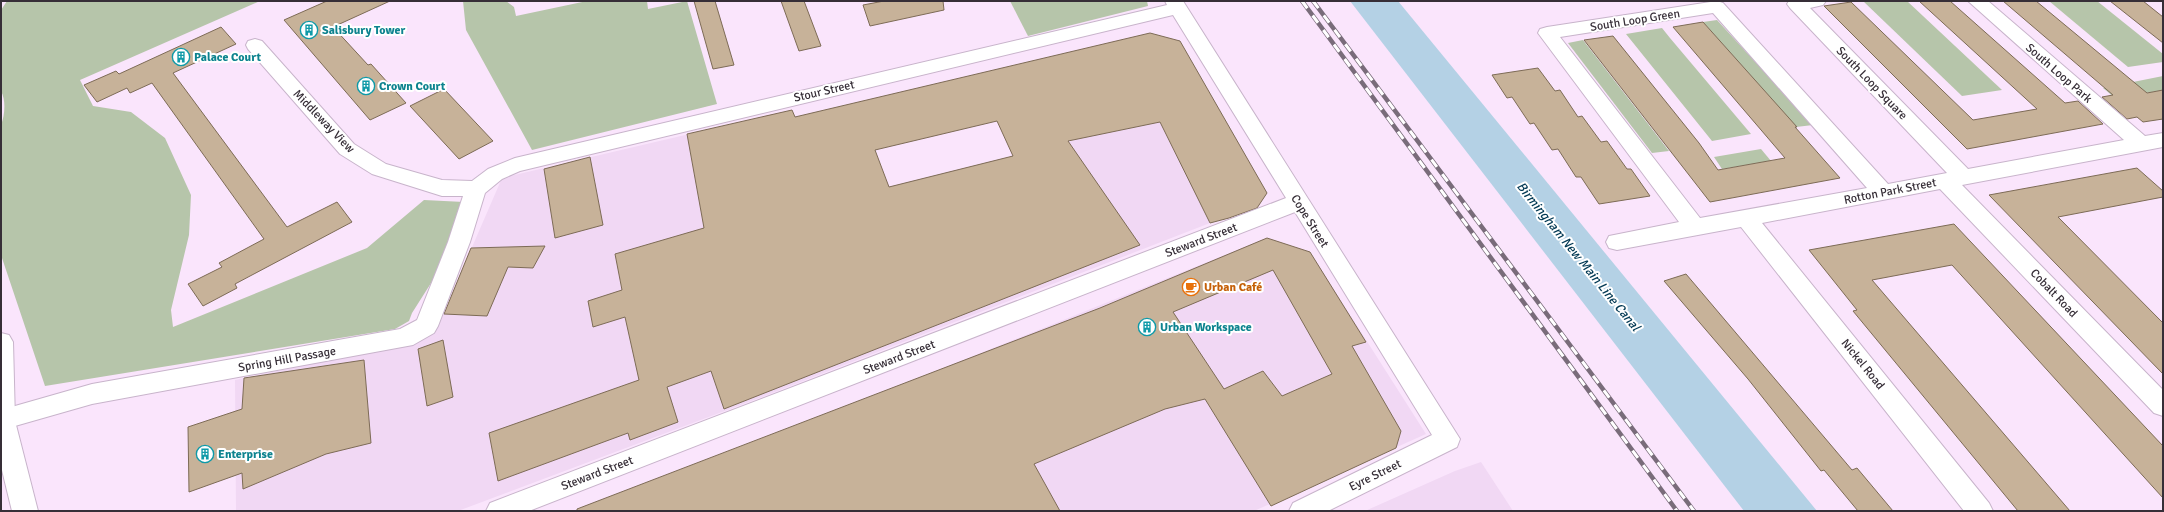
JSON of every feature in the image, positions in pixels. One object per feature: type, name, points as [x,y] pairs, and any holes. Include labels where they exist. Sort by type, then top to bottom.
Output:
[{"type":"street","name":"South Loop Square","points":[[1817,1],[1796,4],[1954,179]]},
{"type":"street","name":"South Loop Park","points":[[1977,1],[2141,144]]},
{"type":"street","name":"Stour Street","points":[[476,189],[495,174],[515,165],[1176,4]]},
{"type":"street","name":"Cope Street","points":[[1176,4],[1298,202],[1448,439]]},
{"type":"street","name":"South Loop Green","points":[[1695,227],[1547,34],[1717,7],[1883,192]]},
{"type":"street","name":"Middleway View","points":[[255,45],[347,149],[379,169],[442,188],[476,189]]},
{"type":"street","name":"Rotton Park Street","points":[[1617,242],[2163,140]]},
{"type":"street","name":"Cobalt Road","points":[[1954,179],[2163,406]]},
{"type":"street","name":"Spring Hill Passage","points":[[2,418],[85,395],[405,338],[426,326],[459,242],[476,189]]},
{"type":"street","name":"Steward Street","points":[[499,511],[1298,202]]},
{"type":"street","name":"Nickel Road","points":[[1746,218],[1980,511]]},
{"type":"street","points":[[1,342],[2,418],[25,511]]},
{"type":"street","name":"Eyre Street","points":[[1302,511],[1448,439]]},
{"type":"shaded area","points":[[792,110],[823,203],[1069,142],[1079,138],[1160,122],[1210,223],[762,397],[458,511],[236,511],[235,380],[403,344],[437,328],[502,178]]},
{"type":"shaded area","points":[[1267,238],[1310,252],[1426,434],[1254,511],[576,511],[772,437]]},
{"type":"shaded area","points":[[1481,462],[1513,511],[1365,511],[1455,471]]},
{"type":"green space","points":[[7,1],[260,1],[80,80],[93,106],[131,112],[165,138],[191,195],[189,235],[171,310],[173,327],[367,248],[424,200],[464,202],[445,261],[412,313],[409,321],[395,329],[45,386],[2,258],[1,125],[4,99],[1,91],[1,10]]},
{"type":"green space","points":[[463,1],[506,1],[514,7],[516,16],[587,1],[647,1],[648,9],[687,1],[717,104],[532,150],[466,30]]},
{"type":"green space","points":[[1010,1],[1147,1],[1148,6],[1028,36]]},
{"type":"green space","points":[[1863,1],[1907,1],[2002,90],[1962,96]]},
{"type":"green space","points":[[2049,1],[2097,1],[2163,54],[2163,62],[2128,67]]},
{"type":"green space","points":[[1717,20],[1813,125],[1796,127],[1703,22]]},
{"type":"green space","points":[[1662,28],[1751,134],[1712,141],[1626,34]]},
{"type":"green space","points":[[1583,40],[1669,151],[1652,153],[1568,43]]},
{"type":"green space","points":[[2163,76],[2163,90],[2158,91],[2115,98],[2103,88]]},
{"type":"green space","points":[[1761,149],[1771,161],[1722,169],[1714,157]]},
{"type":"water","name":"Birmingham New Main Line Canal","points":[[1350,1],[1398,1],[1817,511],[1744,511]]},
{"type":"building","points":[[327,1],[390,1],[333,27],[368,65],[371,64],[406,103],[370,120],[284,20]]},
{"type":"building","points":[[694,1],[715,1],[734,65],[713,69]]},
{"type":"building","points":[[781,1],[804,1],[821,46],[799,51]]},
{"type":"building","points":[[884,1],[943,1],[944,10],[870,26],[863,5]]},
{"type":"building","points":[[1919,1],[1950,1],[2065,103],[2078,101],[2103,124],[1967,149],[1824,6],[1851,2],[1973,120],[2037,109]]},
{"type":"building","points":[[2003,1],[2036,1],[2147,93],[2163,90],[2163,119],[2143,122],[2137,117],[2127,119],[2102,97],[2113,95]]},
{"type":"building","points":[[2110,1],[2143,1],[2163,17],[2163,43]]},
{"type":"building","points":[[1703,22],[1797,127],[1795,127],[1840,178],[1710,202],[1584,40],[1613,36],[1699,143],[1718,170],[1785,158],[1673,27]]},
{"type":"building","points":[[221,27],[236,44],[173,73],[287,227],[337,202],[352,222],[235,284],[237,288],[203,306],[188,284],[222,267],[219,263],[264,239],[152,83],[130,93],[127,88],[97,102],[84,85],[116,71],[119,74]]},
{"type":"building","points":[[1150,33],[1180,41],[1267,193],[1257,208],[1210,223],[1160,122],[1068,141],[1140,245],[724,409],[711,371],[667,387],[678,422],[630,440],[628,433],[498,481],[489,433],[639,380],[625,317],[593,327],[588,301],[622,290],[615,254],[704,228],[687,134],[792,110],[795,117]],"holes":[[[997,121],[1013,156],[889,187],[875,150]]]},
{"type":"building","points":[[1538,68],[1555,91],[1560,90],[1578,117],[1582,116],[1601,142],[1607,141],[1627,169],[1631,169],[1650,196],[1599,204],[1581,177],[1576,177],[1558,149],[1552,150],[1534,123],[1530,124],[1512,97],[1507,98],[1492,75]]},
{"type":"building","points":[[444,89],[493,141],[459,159],[410,106]]},
{"type":"building","points":[[590,157],[603,225],[555,238],[544,169]]},
{"type":"building","points":[[2137,168],[2163,191],[2163,197],[2058,217],[2163,323],[2163,374],[1989,195]]},
{"type":"building","points":[[1954,224],[2163,446],[2163,498],[1952,265],[1872,280],[2070,511],[2018,511],[1853,311],[1857,310],[1809,250]]},
{"type":"building","points":[[1267,238],[1310,252],[1366,342],[1352,346],[1401,431],[1396,448],[1271,506],[1205,399],[1165,409],[1034,464],[1060,511],[577,511],[577,509],[1100,308]],"holes":[[[1273,270],[1332,374],[1282,396],[1263,371],[1224,389],[1173,312]]]},
{"type":"building","points":[[545,246],[533,268],[508,267],[487,316],[444,314],[471,248]]},
{"type":"building","points":[[1686,274],[1852,470],[1857,468],[1893,511],[1858,511],[1824,470],[1821,471],[1748,379],[1664,281]]},
{"type":"building","points":[[443,340],[453,397],[427,406],[418,349]]},
{"type":"building","points":[[364,360],[371,443],[326,454],[243,489],[242,473],[189,492],[188,427],[242,409],[244,378]]},
{"type":"railway","points":[[1302,1],[1677,511]]},
{"type":"railway","points":[[1313,1],[1694,511]]},
{"type":"place","name":"Salisbury Tower","points":[[309,30]]},
{"type":"place","name":"Palace Court","points":[[181,57]]},
{"type":"place","name":"Crown Court","points":[[366,86]]},
{"type":"place","name":"Urban Café","points":[[1191,287]]},
{"type":"place","name":"Urban Workspace","points":[[1147,327]]},
{"type":"place","name":"Enterprise","points":[[205,454]]}]
